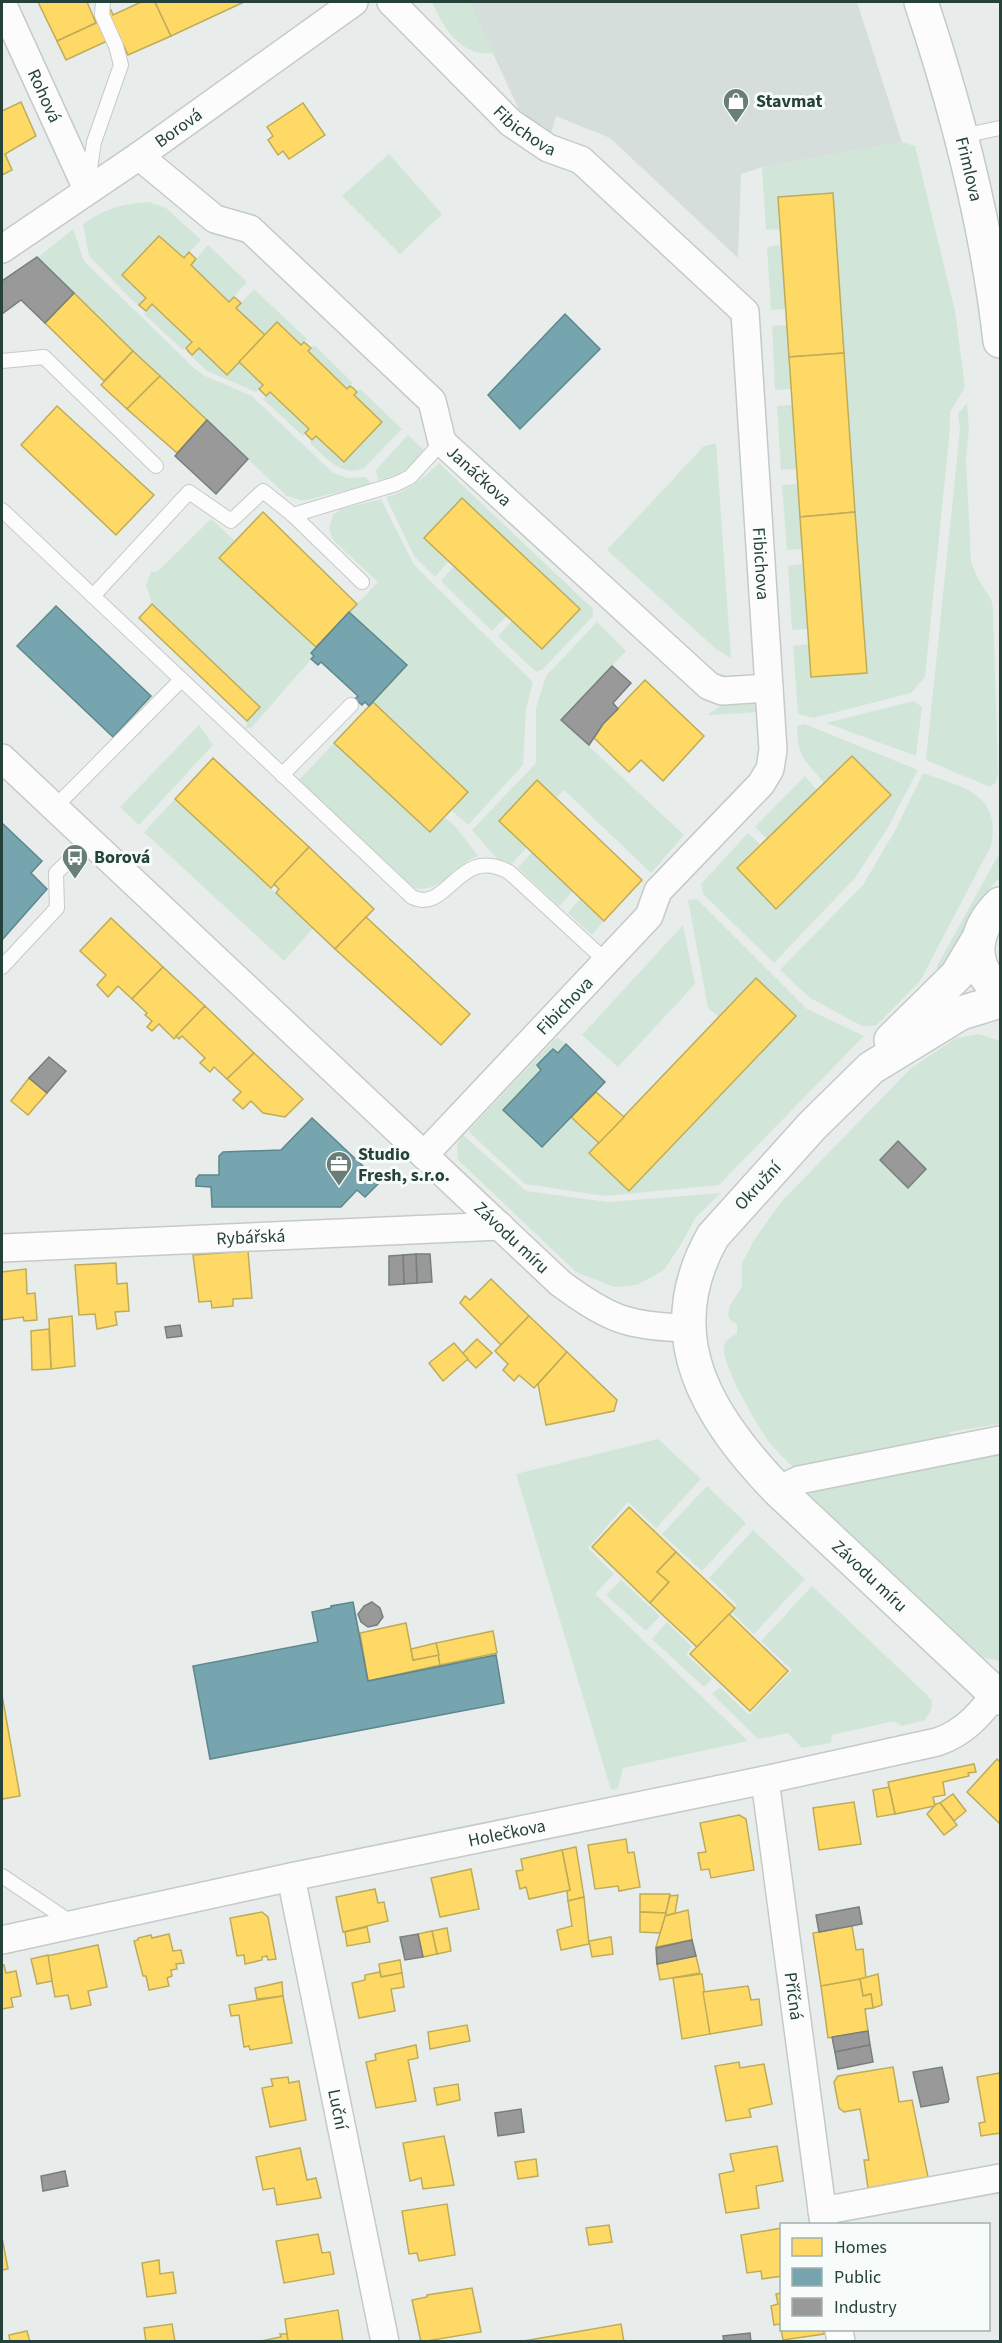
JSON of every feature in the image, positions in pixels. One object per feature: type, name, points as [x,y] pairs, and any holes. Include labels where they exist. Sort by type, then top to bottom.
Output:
[{"type":"main road","name":"Frimlova","points":[[921,2],[962,136],[990,261],[1000,341]]},
{"type":"main road","name":"Okružní","points":[[689,1328],[694,1284],[705,1251],[713,1236],[812,1126],[871,1068],[893,1037],[957,975],[979,938],[988,916],[1000,904]]},
{"type":"main road","points":[[979,938],[980,964],[987,979],[1000,992]]},
{"type":"main road","name":"Okružní","points":[[871,1068],[961,1013],[1000,1001]]},
{"type":"main road","name":"Závodu míru","points":[[689,1328],[694,1366],[702,1385],[719,1418],[747,1456],[778,1490],[999,1693]]},
{"type":"street","name":"Borová","points":[[2,249],[87,189],[139,156],[354,2]]},
{"type":"street","name":"Fibichova","points":[[391,2],[511,123],[548,148],[581,160],[745,312],[773,750],[770,769],[761,784],[658,891],[649,916],[424,1155]]},
{"type":"street","name":"Rohová","points":[[2,3],[87,189]]},
{"type":"street","name":"Janáčkova","points":[[139,156],[215,219],[250,229],[259,237],[432,401],[442,442],[709,686],[722,691],[769,688]]},
{"type":"street","name":"Závodu míru","points":[[2,760],[560,1283],[601,1312],[621,1321],[642,1326],[689,1328]]},
{"type":"street","name":"Rybářská","points":[[2,1248],[500,1226]]},
{"type":"street","points":[[778,1490],[799,1480],[1000,1440]]},
{"type":"street","name":"Holečkova","points":[[2,1940],[291,1877],[765,1780],[947,1739],[957,1735],[974,1721],[999,1693]]},
{"type":"street","name":"Příčná","points":[[765,1780],[823,2218],[1000,2178]]},
{"type":"street","name":"Luční","points":[[291,1877],[385,2342]]},
{"type":"lane","points":[[87,189],[94,142],[122,65],[102,15],[103,2]]},
{"type":"lane","points":[[962,136],[1000,128]]},
{"type":"lane","points":[[2,361],[44,357],[156,466]]},
{"type":"lane","points":[[293,515],[396,484],[410,477],[442,442]]},
{"type":"lane","points":[[93,596],[189,492],[231,521],[263,491],[293,515],[362,582]]},
{"type":"lane","points":[[2,510],[412,897],[420,901],[428,900],[475,865],[489,864],[501,867],[607,962]]},
{"type":"lane","points":[[54,808],[181,680]]},
{"type":"lane","points":[[282,775],[351,705]]},
{"type":"lane","points":[[2,967],[57,908],[56,873],[89,841]]},
{"type":"lane","points":[[2,1876],[76,1925]]},
{"type":"shaded area","name":"Stavmat","points":[[469,2],[857,2],[902,142],[762,167],[741,174],[738,258],[610,138],[556,116],[551,133],[522,116]]},
{"type":"green space","points":[[432,2],[469,2],[494,53],[472,51],[463,46],[448,31]]},
{"type":"green space","points":[[902,142],[915,146],[955,311],[965,387],[950,412],[925,677],[911,693],[813,718],[798,714],[793,646],[809,644],[867,673],[833,193],[778,197],[780,229],[766,230],[762,167]]},
{"type":"green space","points":[[389,154],[442,214],[400,254],[342,196]]},
{"type":"green space","points":[[149,202],[166,208],[201,240],[184,258],[159,236],[122,275],[146,298],[138,306],[89,256],[83,224],[114,208]]},
{"type":"green space","points":[[73,229],[84,261],[194,368],[205,376],[252,396],[333,473],[348,478],[366,477],[371,484],[303,501],[287,496],[36,259]]},
{"type":"green space","points":[[208,245],[247,282],[229,302],[191,265]]},
{"type":"green space","points":[[781,245],[786,309],[771,310],[767,247]]},
{"type":"green space","points":[[254,289],[307,339],[301,345],[277,322],[265,335],[236,308]]},
{"type":"green space","points":[[152,304],[192,342],[183,350],[144,314]]},
{"type":"green space","points":[[787,325],[791,389],[775,390],[772,326]]},
{"type":"green space","points":[[314,345],[353,383],[347,389],[308,351]]},
{"type":"green space","points":[[199,348],[228,374],[239,362],[263,385],[256,392],[207,371],[191,356]]},
{"type":"green space","points":[[360,389],[402,429],[364,468],[348,470],[328,460],[310,443],[316,436],[344,462],[382,422],[354,395]]},
{"type":"green space","points":[[270,392],[309,429],[303,436],[263,399]]},
{"type":"green space","points":[[967,403],[969,428],[966,458],[971,562],[978,579],[991,599],[993,608],[998,774],[996,782],[990,787],[926,760],[960,429],[958,414]]},
{"type":"green space","points":[[792,405],[797,469],[781,470],[777,406]]},
{"type":"green space","points":[[408,435],[426,452],[405,470],[378,480],[376,470]]},
{"type":"green space","points":[[716,443],[731,658],[716,649],[607,550],[704,446]]},
{"type":"green space","points":[[439,463],[593,609],[593,616],[543,669],[536,672],[498,636],[512,621],[542,649],[579,608],[462,498],[425,538],[449,561],[435,577],[414,556],[386,497],[408,488]]},
{"type":"green space","points":[[798,484],[802,549],[787,550],[782,485]]},
{"type":"green space","points":[[381,499],[414,565],[533,682],[526,709],[523,765],[468,825],[451,810],[468,791],[373,702],[407,665],[349,612],[378,582],[333,540],[329,528],[333,515],[341,509]]},
{"type":"green space","points":[[211,519],[235,541],[220,558],[316,647],[311,652],[314,656],[252,727],[246,729],[247,721],[260,707],[152,604],[146,585],[151,572],[157,572]]},
{"type":"green space","points":[[803,564],[808,629],[792,630],[788,566]]},
{"type":"green space","points":[[454,566],[507,616],[492,631],[441,581]]},
{"type":"green space","points":[[597,622],[626,651],[561,720],[684,835],[651,873],[564,790],[555,799],[537,780],[499,821],[527,847],[511,865],[498,860],[472,830],[536,763],[536,708],[546,676]]},
{"type":"green space","points":[[914,701],[922,707],[916,756],[826,723]]},
{"type":"green space","points":[[754,704],[762,712],[707,715],[722,705]]},
{"type":"green space","points":[[805,724],[918,770],[887,829],[855,878],[774,963],[703,894],[701,884],[748,833],[761,845],[737,869],[776,908],[891,796],[853,756],[824,783],[803,758],[801,752],[797,726]]},
{"type":"green space","points":[[199,725],[213,745],[139,825],[120,807]]},
{"type":"green space","points":[[334,743],[429,832],[444,817],[455,826],[478,856],[432,887],[414,888],[299,780]]},
{"type":"green space","points":[[923,773],[965,788],[985,803],[993,828],[991,846],[920,981],[879,1023],[874,1026],[862,1026],[810,998],[780,970],[863,885],[897,827]]},
{"type":"green space","points":[[805,776],[817,790],[767,839],[755,827]]},
{"type":"green space","points":[[175,799],[313,928],[284,961],[144,832]]},
{"type":"green space","points":[[532,852],[573,891],[559,906],[518,868]]},
{"type":"green space","points":[[1000,852],[1000,877],[971,911],[959,951],[939,977],[937,966]]},
{"type":"green space","points":[[581,898],[604,921],[592,935],[568,913]]},
{"type":"green space","points":[[697,899],[807,1009],[864,1036],[719,1185],[605,1196],[525,1184],[469,1130],[555,1039],[558,1038],[566,1044],[558,1053],[553,1049],[537,1065],[541,1070],[503,1110],[542,1147],[571,1117],[599,1143],[590,1153],[629,1191],[796,1016],[756,978],[719,1017],[708,1008],[688,900]]},
{"type":"green space","points":[[683,925],[695,984],[618,1067],[582,1035]]},
{"type":"green space","points":[[979,1034],[1000,1041],[1000,1424],[950,1432],[950,1444],[798,1472],[766,1438],[733,1378],[724,1354],[726,1342],[737,1334],[737,1324],[730,1320],[728,1315],[730,1305],[742,1287],[742,1263],[754,1240],[781,1202],[910,1069],[956,1038]]},
{"type":"green space","points":[[463,1135],[526,1191],[608,1202],[721,1193],[696,1217],[664,1270],[637,1285],[614,1287],[576,1272],[458,1160],[457,1144]]},
{"type":"green space","points":[[658,1439],[701,1479],[656,1528],[628,1502],[588,1548],[614,1574],[595,1594],[748,1741],[623,1768],[618,1788],[611,1790],[516,1474]]},
{"type":"green space","points":[[1000,1449],[999,1661],[980,1657],[809,1494],[809,1487]]},
{"type":"green space","points":[[707,1486],[746,1523],[702,1571],[662,1534]]},
{"type":"green space","points":[[753,1530],[805,1579],[754,1634],[731,1612],[737,1605],[709,1578]]},
{"type":"green space","points":[[621,1580],[660,1616],[646,1631],[606,1595]]},
{"type":"green space","points":[[812,1586],[932,1701],[931,1710],[925,1720],[902,1726],[894,1721],[832,1735],[831,1743],[802,1748],[788,1733],[758,1739],[712,1694],[720,1687],[749,1715],[792,1670],[761,1641]]},
{"type":"green space","points":[[667,1622],[692,1647],[686,1654],[712,1679],[704,1687],[652,1639]]},
{"type":"building: Homes","points":[[38,2],[87,2],[96,23],[57,41]]},
{"type":"building: Homes","points":[[141,2],[155,2],[171,36],[128,55],[123,44],[110,49],[107,41],[66,60],[57,41],[96,23],[94,18],[111,10],[113,15]]},
{"type":"building: Homes","points":[[155,2],[244,2],[171,36]]},
{"type":"building: Homes","points":[[21,102],[36,136],[5,154],[12,170],[2,175],[2,111]]},
{"type":"building: Homes","points":[[303,103],[325,135],[289,159],[283,151],[278,155],[268,140],[273,136],[267,127]]},
{"type":"building: Homes","points":[[833,193],[844,353],[789,357],[778,197]]},
{"type":"building: Homes","points":[[159,236],[184,258],[189,252],[196,259],[191,265],[229,302],[234,297],[241,303],[236,308],[265,335],[227,375],[199,348],[192,355],[186,348],[192,342],[152,304],[146,311],[139,305],[146,298],[122,275]]},
{"type":"building: Homes","points":[[74,293],[133,351],[104,381],[45,323]]},
{"type":"building: Homes","points":[[277,322],[301,345],[304,342],[311,348],[308,351],[347,389],[350,386],[353,388],[357,392],[354,395],[382,422],[344,462],[316,436],[312,440],[305,433],[309,429],[270,392],[266,396],[259,389],[263,385],[239,362]]},
{"type":"building: Homes","points":[[133,351],[160,376],[127,409],[101,385]]},
{"type":"building: Homes","points":[[844,353],[855,512],[800,517],[789,357]]},
{"type":"building: Homes","points":[[160,376],[207,420],[177,453],[127,409]]},
{"type":"building: Homes","points":[[57,406],[154,495],[116,535],[21,445]]},
{"type":"building: Homes","points":[[462,498],[580,609],[542,649],[424,538]]},
{"type":"building: Homes","points":[[263,512],[357,604],[316,647],[219,558]]},
{"type":"building: Homes","points":[[855,512],[867,673],[811,677],[800,517]]},
{"type":"building: Homes","points":[[152,604],[260,707],[247,721],[139,618]]},
{"type":"building: Homes","points":[[645,680],[704,736],[663,781],[641,760],[629,772],[594,738],[603,724]]},
{"type":"building: Homes","points":[[373,702],[468,792],[430,832],[334,743]]},
{"type":"building: Homes","points":[[852,756],[891,795],[776,909],[737,868]]},
{"type":"building: Homes","points":[[213,758],[309,847],[271,888],[175,799]]},
{"type":"building: Homes","points":[[537,780],[642,880],[604,921],[499,821]]},
{"type":"building: Homes","points":[[309,847],[374,909],[335,949],[276,893],[279,889],[274,884]]},
{"type":"building: Homes","points":[[366,917],[470,1014],[441,1045],[335,949]]},
{"type":"building: Homes","points":[[111,918],[163,967],[132,999],[118,986],[108,997],[97,985],[106,975],[80,951]]},
{"type":"building: Homes","points":[[163,967],[205,1006],[174,1039],[159,1024],[152,1031],[147,1027],[152,1021],[132,999]]},
{"type":"building: Homes","points":[[756,978],[796,1016],[629,1191],[589,1153]]},
{"type":"building: Homes","points":[[205,1006],[254,1053],[227,1079],[214,1067],[210,1072],[200,1063],[205,1058],[182,1036],[179,1039],[176,1036]]},
{"type":"building: Homes","points":[[254,1053],[303,1099],[285,1117],[263,1113],[251,1101],[243,1109],[233,1100],[241,1092],[227,1079]]},
{"type":"building: Homes","points":[[29,1078],[47,1093],[28,1115],[11,1101]]},
{"type":"building: Homes","points":[[596,1092],[624,1117],[599,1143],[571,1117]]},
{"type":"building: Homes","points":[[248,1251],[252,1298],[233,1299],[233,1306],[212,1308],[211,1301],[199,1302],[193,1255]]},
{"type":"building: Homes","points":[[116,1263],[117,1284],[127,1283],[129,1311],[115,1312],[117,1325],[97,1329],[95,1314],[79,1315],[75,1265]]},
{"type":"building: Homes","points":[[26,1269],[27,1294],[35,1293],[37,1320],[24,1321],[23,1317],[2,1320],[2,1272]]},
{"type":"building: Homes","points":[[491,1279],[529,1316],[501,1345],[460,1303],[465,1296],[470,1300]]},
{"type":"building: Homes","points":[[72,1316],[75,1366],[51,1369],[49,1319]]},
{"type":"building: Homes","points":[[529,1316],[567,1352],[534,1388],[519,1375],[514,1381],[503,1370],[508,1364],[495,1351]]},
{"type":"building: Homes","points":[[49,1329],[51,1369],[32,1370],[31,1331]]},
{"type":"building: Homes","points":[[477,1339],[492,1353],[476,1368],[462,1354]]},
{"type":"building: Homes","points":[[454,1343],[468,1359],[443,1381],[429,1363]]},
{"type":"building: Homes","points":[[567,1352],[617,1400],[614,1411],[546,1425],[538,1384]]},
{"type":"building: Homes","points":[[629,1507],[676,1552],[657,1572],[669,1582],[650,1603],[592,1547]]},
{"type":"building: Homes","points":[[676,1552],[735,1608],[698,1648],[650,1603],[669,1582],[657,1572]]},
{"type":"building: Homes","points":[[729,1614],[788,1671],[750,1711],[690,1654]]},
{"type":"building: Homes","points":[[406,1623],[413,1660],[439,1655],[440,1665],[368,1681],[360,1633]]},
{"type":"building: Homes","points":[[493,1631],[497,1653],[440,1665],[436,1643]]},
{"type":"building: Homes","points":[[436,1643],[439,1655],[413,1660],[411,1649]]},
{"type":"building: Homes","points":[[2,1695],[20,1796],[2,1799]]},
{"type":"building: Homes","points":[[997,1759],[1000,1762],[1000,1824],[967,1792]]},
{"type":"building: Homes","points":[[974,1764],[976,1772],[943,1782],[945,1795],[933,1797],[935,1806],[895,1814],[888,1782]]},
{"type":"building: Homes","points":[[889,1787],[895,1814],[877,1817],[873,1790]]},
{"type":"building: Homes","points":[[953,1794],[966,1811],[954,1821],[940,1803]]},
{"type":"building: Homes","points":[[854,1802],[861,1844],[819,1850],[813,1808]]},
{"type":"building: Homes","points":[[940,1803],[957,1825],[944,1835],[927,1814],[936,1804]]},
{"type":"building: Homes","points":[[739,1815],[746,1819],[754,1870],[711,1878],[709,1869],[701,1870],[698,1853],[706,1852],[700,1823]]},
{"type":"building: Homes","points":[[626,1839],[628,1853],[634,1852],[640,1887],[619,1891],[618,1886],[595,1889],[588,1845]]},
{"type":"building: Homes","points":[[576,1847],[584,1897],[568,1901],[567,1891],[570,1890],[562,1850]]},
{"type":"building: Homes","points":[[562,1850],[570,1890],[529,1899],[526,1887],[520,1889],[516,1871],[523,1870],[521,1859]]},
{"type":"building: Homes","points":[[471,1869],[479,1909],[440,1917],[431,1878]]},
{"type":"building: Homes","points":[[375,1889],[378,1903],[384,1902],[388,1921],[343,1932],[336,1897]]},
{"type":"building: Homes","points":[[640,1894],[670,1894],[666,1913],[640,1912]]},
{"type":"building: Homes","points":[[678,1895],[675,1913],[665,1916],[670,1896]]},
{"type":"building: Homes","points":[[584,1897],[589,1944],[561,1950],[557,1930],[572,1926],[568,1901]]},
{"type":"building: Homes","points":[[688,1910],[692,1940],[656,1947],[665,1916]]},
{"type":"building: Homes","points":[[262,1912],[268,1917],[276,1959],[268,1960],[267,1956],[262,1957],[262,1960],[245,1964],[244,1955],[237,1956],[230,1918]]},
{"type":"building: Homes","points":[[640,1912],[666,1913],[660,1933],[640,1932]]},
{"type":"building: Homes","points":[[852,1926],[856,1950],[863,1949],[866,1978],[821,1986],[813,1933]]},
{"type":"building: Homes","points":[[367,1927],[370,1942],[347,1946],[345,1932]]},
{"type":"building: Homes","points":[[447,1928],[451,1951],[437,1954],[432,1931]]},
{"type":"building: Homes","points":[[432,1931],[437,1954],[423,1957],[418,1934]]},
{"type":"building: Homes","points":[[169,1934],[173,1951],[181,1950],[184,1963],[176,1964],[177,1969],[171,1970],[172,1976],[167,1978],[169,1986],[149,1990],[134,1941],[151,1935],[152,1938]]},
{"type":"building: Homes","points":[[611,1937],[613,1954],[592,1957],[589,1941]]},
{"type":"building: Homes","points":[[98,1945],[107,1987],[88,1991],[91,2005],[71,2009],[68,1995],[55,1997],[47,1956]]},
{"type":"building: Homes","points":[[48,1955],[52,1981],[37,1984],[31,1959]]},
{"type":"building: Homes","points":[[696,1956],[700,1973],[660,1980],[657,1964]]},
{"type":"building: Homes","points":[[400,1960],[402,1973],[381,1977],[379,1964]]},
{"type":"building: Homes","points":[[2,1965],[6,1973],[16,1971],[21,1996],[11,1998],[13,2007],[2,2009]]},
{"type":"building: Homes","points":[[380,1972],[381,1977],[402,1973],[404,1987],[391,1989],[395,2011],[359,2018],[352,1983],[365,1980],[365,1975]]},
{"type":"building: Homes","points":[[702,1974],[710,2034],[682,2039],[673,1978]]},
{"type":"building: Homes","points":[[878,1974],[882,2005],[873,2008],[871,1994],[863,1996],[860,1979]]},
{"type":"building: Homes","points":[[860,1979],[863,1996],[871,1994],[873,2008],[865,2009],[868,2031],[828,2038],[821,1986]]},
{"type":"building: Homes","points":[[282,1982],[283,1996],[257,1999],[255,1988]]},
{"type":"building: Homes","points":[[748,1986],[751,2000],[759,1999],[762,2025],[710,2034],[703,1992]]},
{"type":"building: Homes","points":[[283,1996],[292,2043],[250,2050],[249,2046],[244,2047],[239,2015],[231,2016],[229,2005]]},
{"type":"building: Homes","points":[[467,2025],[470,2041],[430,2049],[428,2032]]},
{"type":"building: Homes","points":[[416,2045],[418,2058],[408,2060],[416,2101],[376,2108],[366,2062],[376,2060],[375,2054]]},
{"type":"building: Homes","points":[[739,2062],[740,2068],[764,2064],[772,2104],[749,2109],[751,2117],[726,2121],[715,2066]]},
{"type":"building: Homes","points":[[893,2067],[899,2102],[912,2100],[928,2177],[868,2188],[864,2160],[869,2160],[860,2109],[844,2112],[839,2108],[834,2082],[838,2076]]},
{"type":"building: Homes","points":[[1000,2073],[1000,2133],[981,2136],[979,2123],[985,2122],[977,2077]]},
{"type":"building: Homes","points":[[288,2077],[289,2083],[299,2081],[306,2120],[270,2127],[262,2088],[273,2086],[271,2079]]},
{"type":"building: Homes","points":[[458,2084],[460,2100],[437,2105],[434,2088]]},
{"type":"building: Homes","points":[[444,2136],[454,2185],[423,2189],[421,2178],[410,2181],[403,2143]]},
{"type":"building: Homes","points":[[777,2146],[783,2181],[756,2186],[759,2208],[726,2213],[719,2174],[734,2171],[730,2154]]},
{"type":"building: Homes","points":[[300,2148],[307,2180],[316,2178],[321,2198],[277,2205],[274,2188],[263,2190],[256,2157]]},
{"type":"building: Homes","points":[[536,2159],[538,2176],[518,2179],[515,2162]]},
{"type":"building: Homes","points":[[447,2204],[455,2255],[419,2261],[417,2253],[409,2254],[402,2211]]},
{"type":"building: Homes","points":[[609,2225],[612,2242],[589,2245],[586,2228]]},
{"type":"building: Homes","points":[[780,2228],[780,2276],[762,2279],[761,2271],[747,2273],[741,2235]]},
{"type":"building: Homes","points":[[318,2234],[322,2253],[330,2252],[334,2274],[284,2283],[276,2241]]},
{"type":"building: Homes","points":[[2,2237],[8,2269],[2,2270]]},
{"type":"building: Homes","points":[[159,2260],[160,2274],[173,2272],[176,2293],[147,2297],[142,2263]]},
{"type":"building: Homes","points":[[472,2288],[481,2332],[421,2342],[412,2300],[427,2297],[427,2295]]},
{"type":"building: Homes","points":[[780,2293],[780,2324],[774,2325],[771,2306],[778,2304],[776,2294]]},
{"type":"building: Homes","points":[[338,2310],[343,2342],[288,2342],[285,2319]]},
{"type":"building: Homes","points":[[172,2324],[175,2342],[146,2342],[144,2328]]},
{"type":"building: Homes","points":[[621,2324],[624,2342],[518,2342]]},
{"type":"building: Homes","points":[[27,2331],[30,2342],[10,2342],[9,2335]]},
{"type":"building: Homes","points":[[781,2331],[824,2331],[824,2334],[783,2340]]},
{"type":"building: Homes","points":[[280,2334],[287,2334],[288,2342],[256,2342],[281,2337]]},
{"type":"building: Public","points":[[565,314],[600,349],[520,429],[488,395]]},
{"type":"building: Public","points":[[56,606],[151,696],[113,737],[17,646]]},
{"type":"building: Public","points":[[349,612],[407,665],[369,706],[365,702],[362,705],[355,699],[358,696],[321,662],[318,665],[311,659],[314,656],[311,653]]},
{"type":"building: Public","points":[[2,823],[42,861],[31,873],[47,889],[2,940]]},
{"type":"building: Public","points":[[566,1044],[605,1082],[542,1147],[503,1110],[541,1070],[537,1065],[553,1049],[558,1053]]},
{"type":"building: Public","points":[[312,1118],[380,1182],[365,1197],[357,1190],[341,1207],[212,1207],[211,1187],[196,1186],[196,1179],[199,1175],[219,1175],[219,1156],[223,1152],[281,1150]]},
{"type":"building: Public","points":[[353,1602],[368,1681],[496,1655],[504,1703],[210,1759],[193,1666],[318,1642],[312,1612]]},
{"type":"building: Industry","points":[[37,257],[74,293],[45,323],[21,300],[2,314],[2,281]]},
{"type":"building: Industry","points":[[207,420],[248,459],[216,494],[175,456]]},
{"type":"building: Industry","points":[[612,666],[631,683],[613,703],[618,709],[603,724],[589,745],[561,720]]},
{"type":"building: Industry","points":[[49,1057],[66,1071],[47,1093],[29,1078]]},
{"type":"building: Industry","points":[[898,1141],[926,1169],[908,1188],[880,1160]]},
{"type":"building: Industry","points":[[416,1254],[430,1254],[432,1282],[417,1283]]},
{"type":"building: Industry","points":[[416,1254],[417,1283],[404,1284],[403,1255]]},
{"type":"building: Industry","points":[[403,1255],[404,1284],[389,1285],[389,1256]]},
{"type":"building: Industry","points":[[180,1325],[182,1336],[167,1338],[165,1327]]},
{"type":"building: Industry","points":[[372,1602],[380,1608],[383,1617],[377,1625],[368,1627],[361,1622],[358,1614],[364,1606]]},
{"type":"building: Industry","points":[[859,1907],[862,1924],[819,1932],[816,1915]]},
{"type":"building: Industry","points":[[418,1934],[423,1957],[405,1960],[400,1937]]},
{"type":"building: Industry","points":[[692,1940],[696,1956],[657,1964],[656,1948]]},
{"type":"building: Industry","points":[[868,2031],[870,2045],[835,2052],[832,2037]]},
{"type":"building: Industry","points":[[870,2045],[873,2062],[838,2069],[835,2052]]},
{"type":"building: Industry","points":[[942,2067],[948,2102],[921,2107],[913,2072]]},
{"type":"building: Industry","points":[[521,2109],[524,2132],[498,2136],[495,2113]]},
{"type":"building: Industry","points":[[65,2171],[68,2186],[43,2191],[41,2176]]},
{"type":"building: Industry","points":[[750,2333],[751,2342],[724,2342],[723,2336]]},
{"type":"place","name":"Stavmat","points":[[736,124]]},
{"type":"place","name":"Borová","points":[[75,880]]},
{"type":"place","name":"Studio Fresh, s.r.o.","points":[[339,1187]]}]
